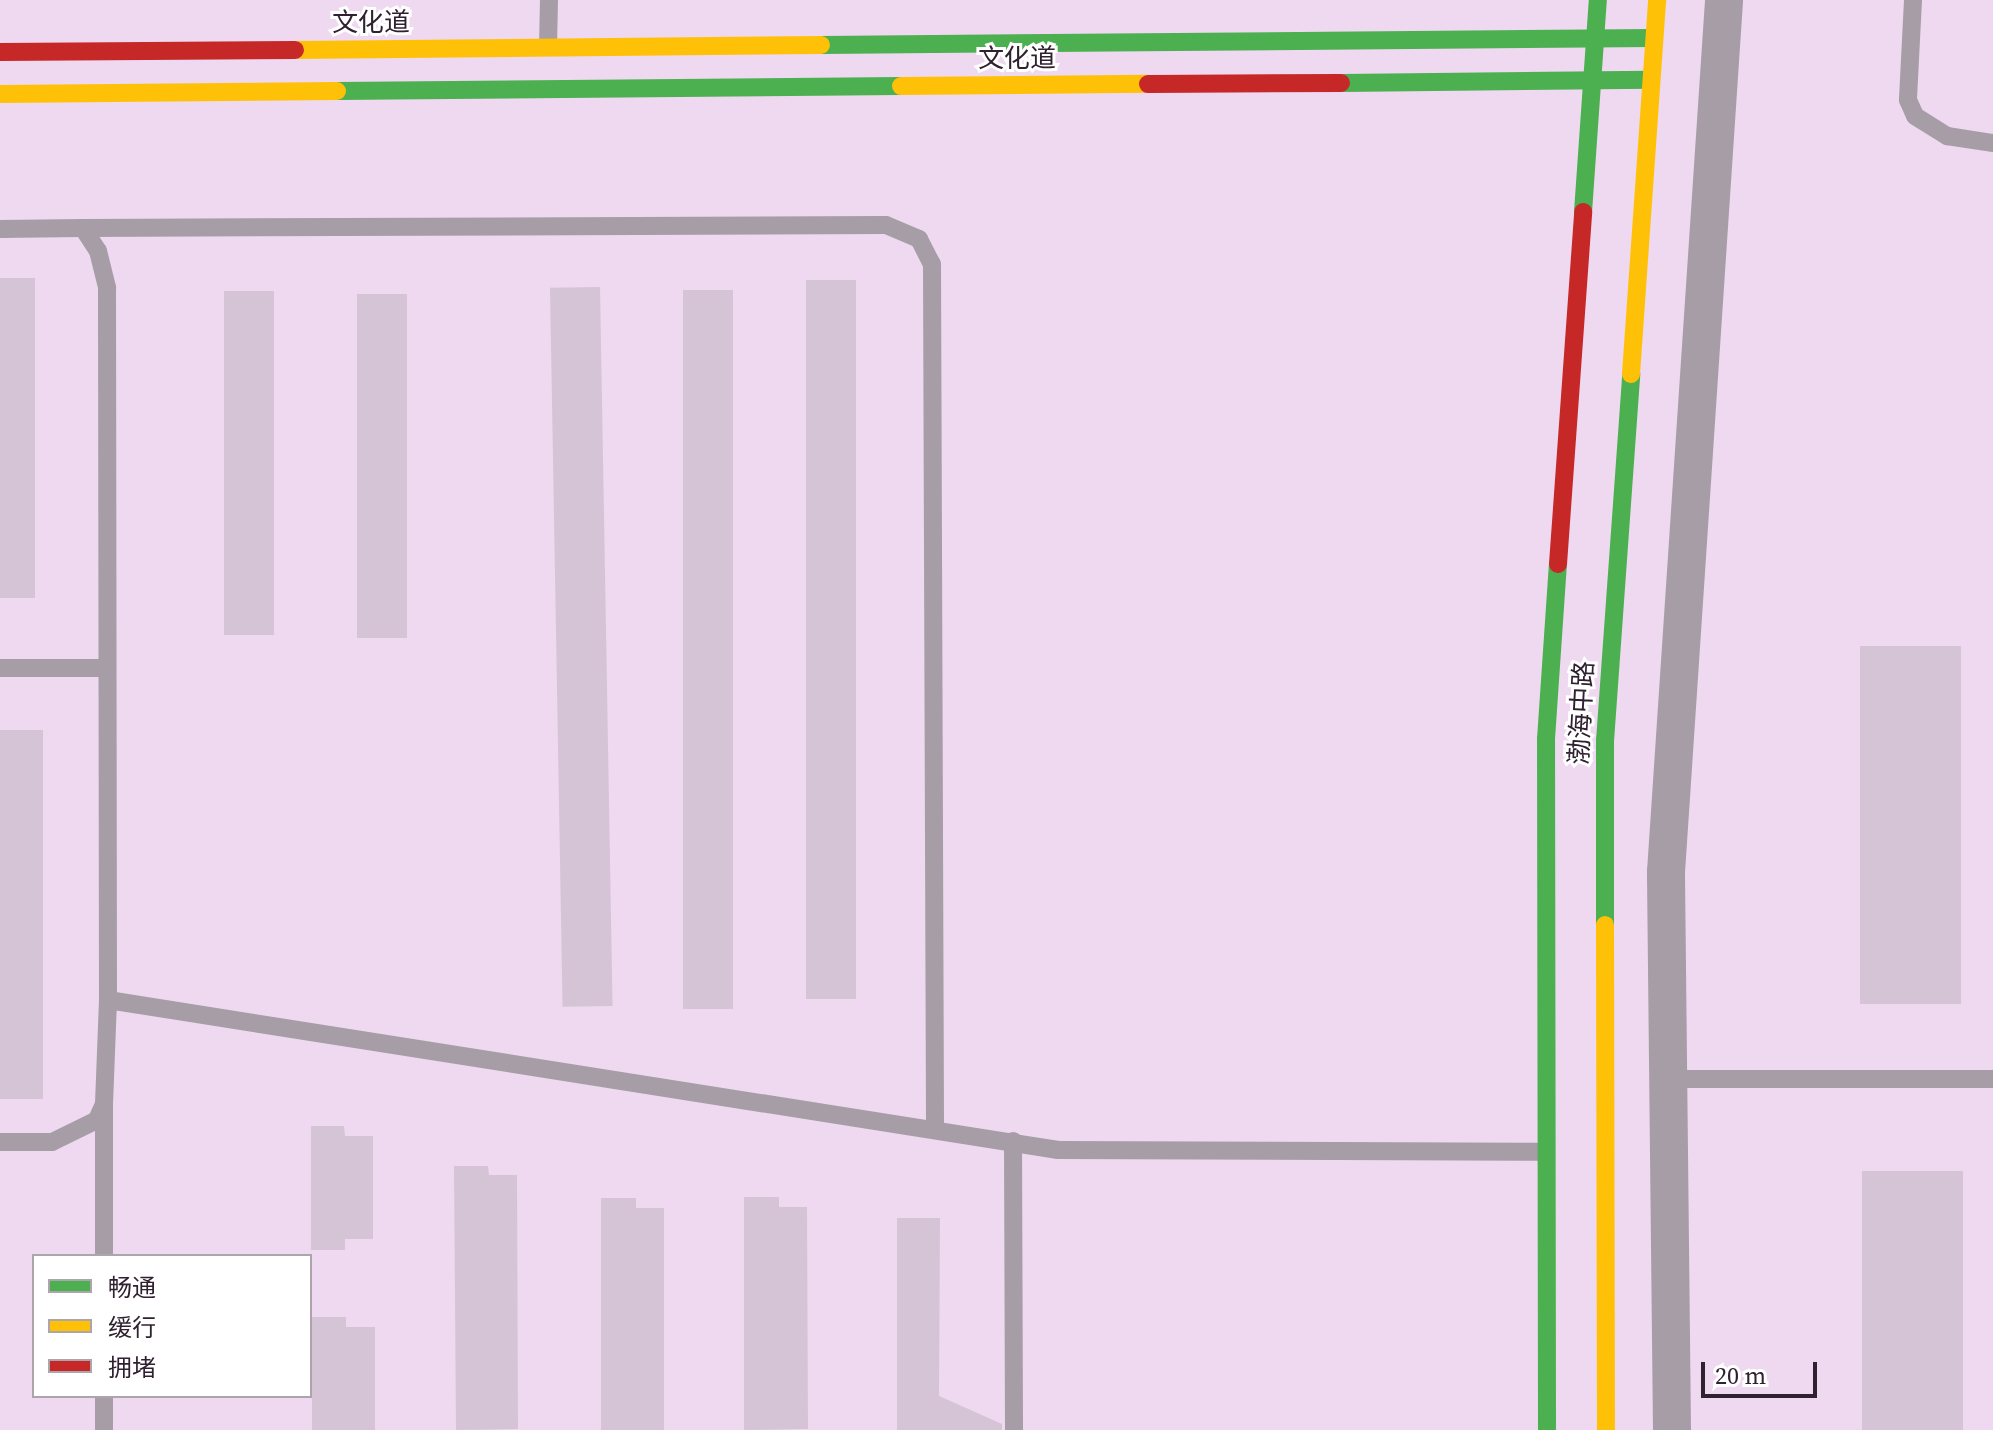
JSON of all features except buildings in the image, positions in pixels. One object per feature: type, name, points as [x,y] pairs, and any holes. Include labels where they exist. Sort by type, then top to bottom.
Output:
[{"type":"main road","name":"渤海中路","points":[[1547,1430],[1546,739],[1598,0]]},
{"type":"main road","name":"渤海中路","points":[[1606,1430],[1605,741],[1657,0]]},
{"type":"main road","name":"文化道","points":[[0,52],[1654,38]]},
{"type":"main road","name":"文化道","points":[[0,94],[1651,80]]},
{"type":"street","points":[[1672,1430],[1666,872],[1724,0]]},
{"type":"lane","points":[[548,47],[549,0]]},
{"type":"lane","points":[[1913,0],[1908,100],[1915,116],[1947,136],[1993,143]]},
{"type":"lane","points":[[0,229],[886,225],[919,239],[932,264],[935,1127]]},
{"type":"lane","points":[[83,228],[98,251],[107,288],[108,1000],[104,1254]]},
{"type":"lane","points":[[0,668],[107,668]]},
{"type":"lane","points":[[108,1000],[935,1127],[1058,1150],[1546,1152]]},
{"type":"lane","points":[[1668,1079],[1993,1079]]},
{"type":"lane","points":[[0,1142],[52,1142],[85,1130],[104,1104]]},
{"type":"lane","points":[[1013,1141],[1014,1430]]},
{"type":"lane","points":[[104,1398],[104,1430]]},
{"type":"traffic: fast","points":[[1583,212],[1598,0]]},
{"type":"traffic: fast","points":[[821,45],[1654,38]]},
{"type":"traffic: fast","points":[[1341,83],[1651,80]]},
{"type":"traffic: fast","points":[[337,91],[901,86]]},
{"type":"traffic: fast","points":[[1605,925],[1605,741],[1631,374]]},
{"type":"traffic: fast","points":[[1547,1430],[1546,739],[1558,564]]},
{"type":"traffic: slow","points":[[1631,374],[1657,0]]},
{"type":"traffic: slow","points":[[295,50],[821,45]]},
{"type":"traffic: slow","points":[[901,86],[1148,84]]},
{"type":"traffic: slow","points":[[0,94],[337,91]]},
{"type":"traffic: slow","points":[[1605,925],[1606,1430]]},
{"type":"traffic: jam","points":[[0,52],[295,50]]},
{"type":"traffic: jam","points":[[1148,84],[1341,83]]},
{"type":"traffic: jam","points":[[1558,564],[1583,212]]}]
